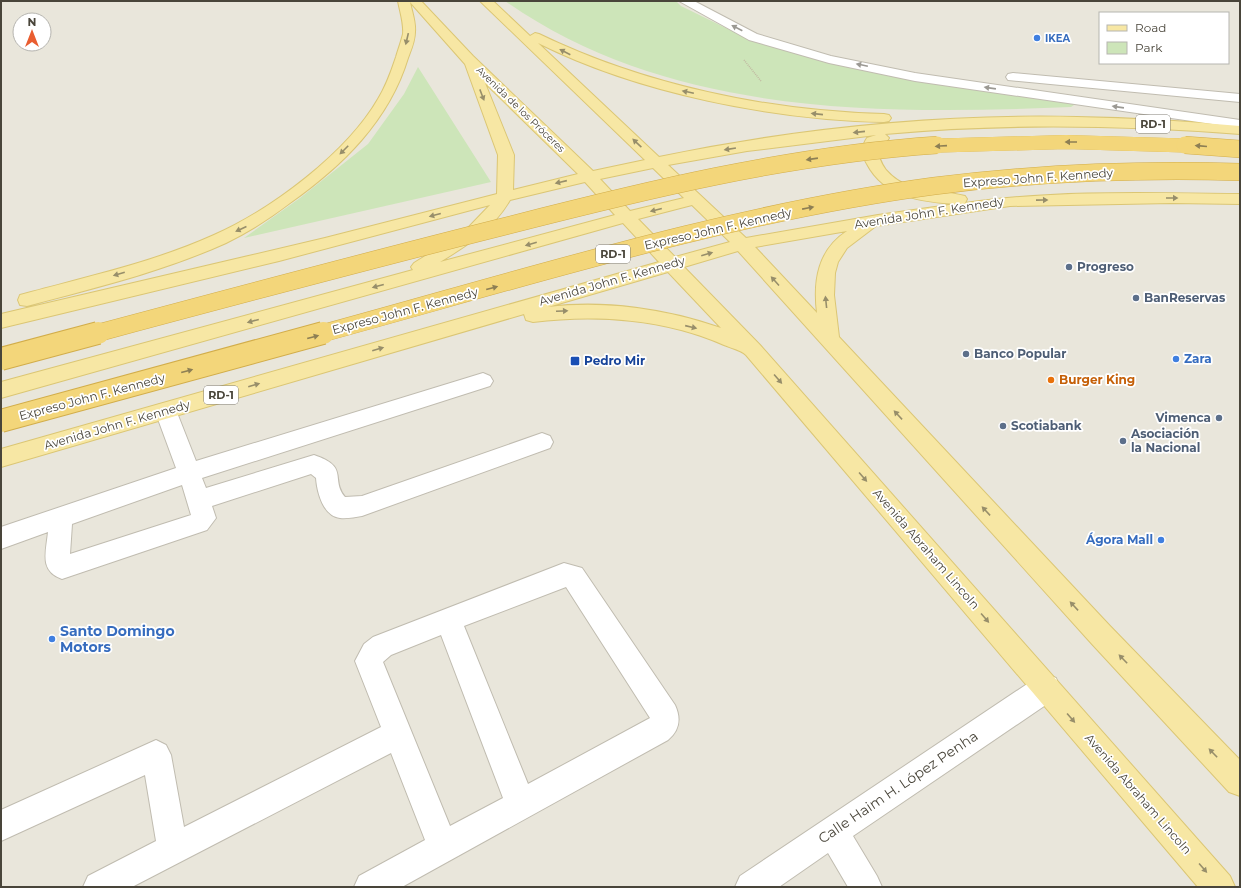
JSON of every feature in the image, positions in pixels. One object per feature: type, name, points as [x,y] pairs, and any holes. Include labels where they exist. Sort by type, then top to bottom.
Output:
[{"type":"highway","name":"RD-1","points":[[1,359],[548,216],[668,187],[808,159],[891,149],[980,143],[1071,141],[1181,145],[1240,149]]},
{"type":"highway","name":"Expreso John F. Kennedy","points":[[1,421],[635,248],[755,219],[868,197],[961,183],[1125,171],[1240,172]]},
{"type":"main road","points":[[1,308],[138,268],[208,244],[247,226],[299,190],[335,159],[366,129],[389,93],[401,67],[409,31],[404,1]]},
{"type":"main road","name":"Avenida de los Próceres","points":[[416,1],[468,58],[589,176],[626,217]]},
{"type":"main road","points":[[486,1],[742,244],[1095,629],[1240,781]]},
{"type":"main road","points":[[500,14],[535,37],[570,55],[625,74],[684,91],[777,109],[877,118],[1065,121]]},
{"type":"main road","points":[[397,281],[470,236],[498,208],[504,196],[506,155],[468,58]]},
{"type":"main road","name":"RD-1","points":[[1,321],[371,232],[504,196],[589,176],[713,151],[793,139],[919,127],[1065,121],[1144,123],[1240,130]]},
{"type":"main road","points":[[919,127],[872,141],[869,150],[872,161],[880,173],[894,186],[912,194],[940,199],[1010,200]]},
{"type":"main road","name":"Avenida John F. Kennedy","points":[[1,458],[742,244],[878,220],[1010,200],[1172,198],[1240,199]]},
{"type":"main road","points":[[1,390],[626,217],[694,200]]},
{"type":"main road","name":"Avenida Abraham Lincoln","points":[[626,217],[753,350],[1219,887]]},
{"type":"main road","points":[[830,340],[825,272],[834,252],[846,239],[878,220]]},
{"type":"main road","points":[[441,330],[560,311],[609,311],[656,318],[706,330],[753,350]]},
{"type":"street","points":[[685,1],[754,36],[829,58],[915,77],[1240,124]]},
{"type":"street","points":[[1013,77],[1240,98]]},
{"type":"street","points":[[1,538],[189,473],[483,381]]},
{"type":"street","points":[[61,518],[58,561],[62,568],[199,523],[204,518],[166,411]]},
{"type":"street","points":[[198,500],[314,464],[327,473],[328,490],[334,503],[340,508],[362,506],[542,442]]},
{"type":"street","points":[[370,887],[658,730],[664,725],[665,715],[572,576],[564,575],[382,646],[373,653],[369,660],[443,847]]},
{"type":"street","points":[[448,620],[521,805]]},
{"type":"street","name":"Calle Haim H. López Penha","points":[[751,887],[1046,688]]},
{"type":"street","points":[[99,887],[397,734]]},
{"type":"street","points":[[1,826],[156,755],[173,849]]},
{"type":"street","points":[[832,832],[866,887]]},
{"type":"shaded area","points":[[1,1],[1240,1],[1240,887],[1,887]]},
{"type":"green space","points":[[505,1],[676,1],[681,6],[730,30],[822,59],[1077,103],[1071,107],[999,109],[925,110],[851,107],[778,100],[705,87],[635,67],[568,39]]},
{"type":"green space","points":[[418,67],[491,182],[244,238],[300,198],[368,144],[404,94]]},
{"type":"place","name":"IKEA","points":[[1037,38]]},
{"type":"place","name":"Progreso","points":[[1069,267]]},
{"type":"place","name":"BanReservas","points":[[1136,298]]},
{"type":"place","name":"Banco Popular","points":[[966,354]]},
{"type":"place","name":"Zara","points":[[1176,359]]},
{"type":"place","name":"Pedro Mir","points":[[575,361]]},
{"type":"place","name":"Burger King","points":[[1051,380]]},
{"type":"place","name":"Vimenca","points":[[1219,418]]},
{"type":"place","name":"Scotiabank","points":[[1003,426]]},
{"type":"place","name":"Asociación la Nacional","points":[[1123,441]]},
{"type":"place","name":"Ágora Mall","points":[[1161,540]]},
{"type":"place","name":"Santo Domingo Motors","points":[[52,639]]}]
